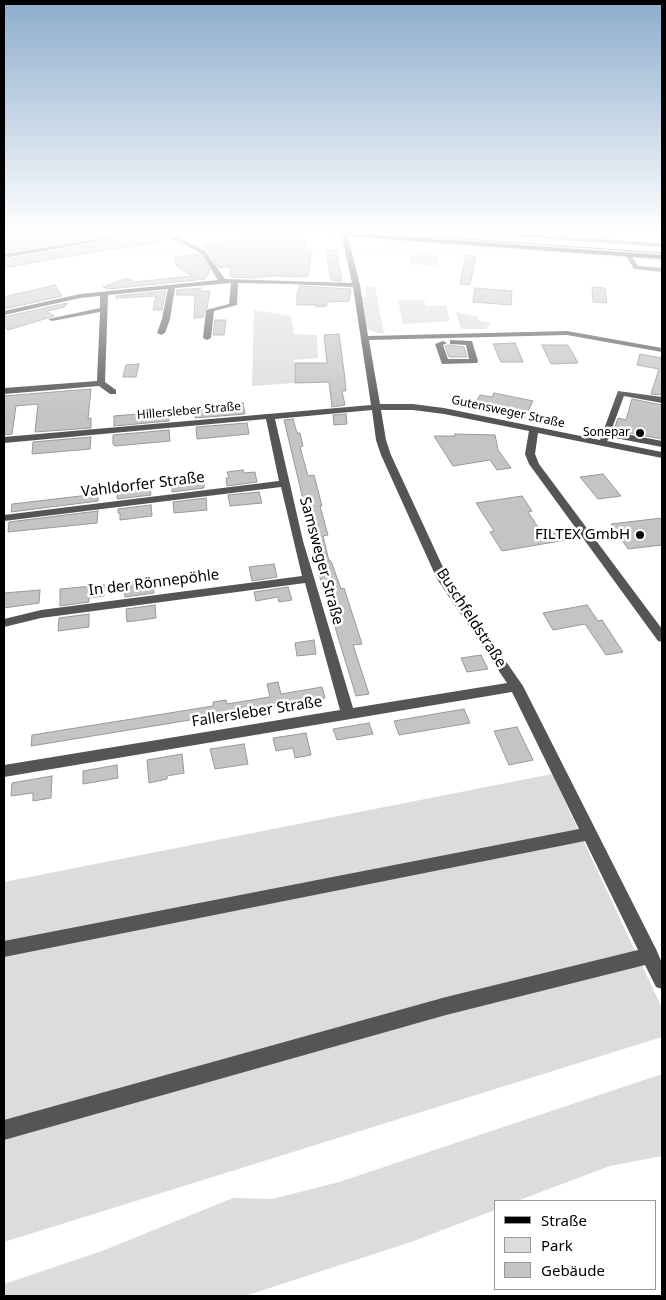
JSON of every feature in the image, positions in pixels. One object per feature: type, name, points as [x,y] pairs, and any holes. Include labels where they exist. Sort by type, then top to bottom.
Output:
[{"type":"street","points":[[4,313],[98,294]]},
{"type":"street","points":[[101,383],[104,294]]},
{"type":"street","points":[[161,332],[166,319],[171,294]]},
{"type":"street","points":[[207,338],[209,310],[233,305],[234,294]]},
{"type":"street","name":"Buschfeldstraße","points":[[357,294],[381,440],[386,455],[443,579],[516,686],[662,981]]},
{"type":"street","points":[[52,320],[104,309]]},
{"type":"street","points":[[364,338],[442,339],[567,333],[621,345],[662,350]]},
{"type":"street","points":[[4,391],[101,383],[113,392]]},
{"type":"street","points":[[602,444],[621,393],[662,400]]},
{"type":"street","name":"Hillersleber Straße","points":[[4,440],[376,407]]},
{"type":"street","name":"Gutensweger Straße","points":[[376,407],[430,409],[662,455]]},
{"type":"street","name":"Samsweger Straße","points":[[270,416],[298,541],[348,713]]},
{"type":"street","points":[[534,430],[530,450],[534,464],[662,638]]},
{"type":"street","points":[[606,433],[662,444]]},
{"type":"street","name":"Vahldorfer Straße","points":[[4,518],[285,483]]},
{"type":"street","name":"In der Rönnepöhle","points":[[4,622],[41,614],[309,579]]},
{"type":"street","name":"Fallersleber Straße","points":[[4,771],[516,686]]},
{"type":"street","points":[[4,949],[589,834]]},
{"type":"street","points":[[4,1130],[446,1006],[650,955]]},
{"type":"green space","points":[[366,294],[376,294],[384,334],[376,333],[367,328],[362,297],[367,296]]},
{"type":"green space","points":[[398,300],[424,300],[426,306],[446,305],[450,321],[403,324]]},
{"type":"green space","points":[[254,310],[291,316],[294,334],[317,335],[318,358],[294,360],[294,383],[252,386]]},
{"type":"green space","points":[[456,312],[479,317],[477,320],[491,323],[486,329],[461,329]]},
{"type":"green space","points":[[552,774],[662,1008],[662,1037],[4,1242],[4,882]]},
{"type":"green space","points":[[662,1074],[662,1156],[610,1166],[520,1200],[493,1200],[493,1211],[411,1242],[245,1296],[4,1296],[4,1284],[102,1251],[233,1198],[272,1199],[339,1182]]},
{"type":"building","points":[[18,294],[61,294],[62,296],[4,309],[4,297]]},
{"type":"building","points":[[165,294],[162,310],[153,310],[156,296],[116,298],[116,296]]},
{"type":"building","points":[[210,294],[203,317],[194,318],[195,295],[176,295]]},
{"type":"building","points":[[297,294],[350,294],[349,301],[326,302],[327,306],[316,307],[316,305],[297,305]]},
{"type":"building","points":[[474,294],[512,294],[511,305],[473,302]]},
{"type":"building","points":[[592,294],[606,294],[607,303],[593,302]]},
{"type":"building","points":[[67,303],[64,305],[65,307],[47,311],[54,316],[8,330],[4,326],[4,317]]},
{"type":"building","points":[[215,320],[226,320],[224,335],[213,335]]},
{"type":"building","points":[[339,334],[345,379],[346,391],[342,391],[345,405],[332,407],[329,382],[295,383],[295,363],[327,363],[324,335]]},
{"type":"building","points":[[515,343],[523,362],[501,362],[493,344]]},
{"type":"building","points":[[542,345],[568,345],[578,363],[551,364]]},
{"type":"building","points":[[445,346],[464,347],[467,357],[449,357]]},
{"type":"building","points":[[640,354],[662,358],[662,395],[651,394],[659,369],[637,365]]},
{"type":"building","points":[[139,364],[136,377],[123,377],[126,365]]},
{"type":"building","points":[[91,389],[88,419],[91,418],[91,428],[35,432],[38,404],[16,406],[12,434],[4,435],[4,396]]},
{"type":"building","points":[[494,393],[533,401],[524,419],[472,408],[480,395],[492,397]]},
{"type":"building","points":[[632,399],[662,405],[662,439],[614,430],[618,418],[626,420]]},
{"type":"building","points":[[243,403],[245,414],[195,418],[194,407]]},
{"type":"building","points":[[168,412],[169,421],[114,426],[114,416]]},
{"type":"building","points":[[346,414],[347,424],[334,425],[333,415]]},
{"type":"building","points":[[293,419],[297,433],[300,433],[303,446],[300,447],[308,476],[314,475],[322,506],[320,506],[328,535],[323,536],[329,561],[331,561],[341,589],[344,588],[362,644],[353,645],[369,694],[356,696],[314,558],[317,558],[284,420]]},
{"type":"building","points":[[247,423],[249,434],[197,439],[196,427]]},
{"type":"building","points":[[169,430],[170,441],[115,446],[113,444],[113,435]]},
{"type":"building","points":[[455,434],[495,435],[498,450],[511,468],[497,470],[490,460],[453,466],[434,436],[455,436]]},
{"type":"building","points":[[91,437],[90,449],[32,454],[33,442]]},
{"type":"building","points":[[243,470],[244,473],[255,472],[257,482],[227,486],[226,478],[229,478],[227,472]]},
{"type":"building","points":[[603,474],[621,496],[598,499],[580,477]]},
{"type":"building","points":[[204,482],[204,488],[172,492],[172,486]]},
{"type":"building","points":[[150,488],[151,495],[117,499],[117,492]]},
{"type":"building","points":[[259,492],[262,503],[230,506],[228,495]]},
{"type":"building","points":[[98,494],[98,501],[11,512],[12,504]]},
{"type":"building","points":[[522,496],[532,511],[528,512],[542,533],[565,529],[572,539],[502,551],[490,532],[494,531],[476,503]]},
{"type":"building","points":[[206,498],[207,510],[174,513],[173,502]]},
{"type":"building","points":[[151,505],[152,516],[120,520],[118,509]]},
{"type":"building","points":[[98,511],[97,523],[8,532],[9,522]]},
{"type":"building","name":"FILTEX GmbH","points":[[662,518],[662,545],[628,549],[611,524]]},
{"type":"building","points":[[274,564],[277,577],[252,581],[249,567]]},
{"type":"building","points":[[153,580],[154,593],[125,597],[124,584]]},
{"type":"building","points":[[104,585],[104,596],[89,598],[89,602],[60,606],[60,589]]},
{"type":"building","points":[[288,587],[292,600],[279,602],[278,597],[256,601],[254,592]]},
{"type":"building","points":[[40,590],[39,603],[4,608],[4,593]]},
{"type":"building","points":[[155,605],[156,618],[127,622],[126,609]]},
{"type":"building","points":[[587,605],[598,621],[602,620],[623,652],[606,655],[585,624],[553,630],[543,613]]},
{"type":"building","points":[[89,614],[89,627],[58,631],[59,618]]},
{"type":"building","points":[[314,640],[316,654],[297,656],[295,643]]},
{"type":"building","points":[[481,655],[488,669],[467,672],[461,658]]},
{"type":"building","points":[[278,682],[281,694],[322,687],[325,698],[31,746],[32,735],[213,706],[213,702],[226,700],[227,704],[270,697],[267,684]]},
{"type":"building","points":[[464,709],[470,723],[399,735],[394,721]]},
{"type":"building","points":[[369,723],[373,734],[337,740],[333,729]]},
{"type":"building","points":[[517,727],[533,760],[509,765],[494,731]]},
{"type":"building","points":[[306,733],[311,755],[295,758],[293,748],[276,751],[273,738]]},
{"type":"building","points":[[244,744],[248,764],[215,769],[210,749]]},
{"type":"building","points":[[182,754],[184,773],[167,776],[167,779],[149,783],[147,760]]},
{"type":"building","points":[[117,765],[118,778],[83,784],[83,771]]},
{"type":"building","points":[[52,776],[51,798],[33,801],[33,793],[11,796],[12,783]]},
{"type":"place","name":"Sonepar","points":[[640,433]]},
{"type":"place","name":"FILTEX GmbH","points":[[640,535]]}]
